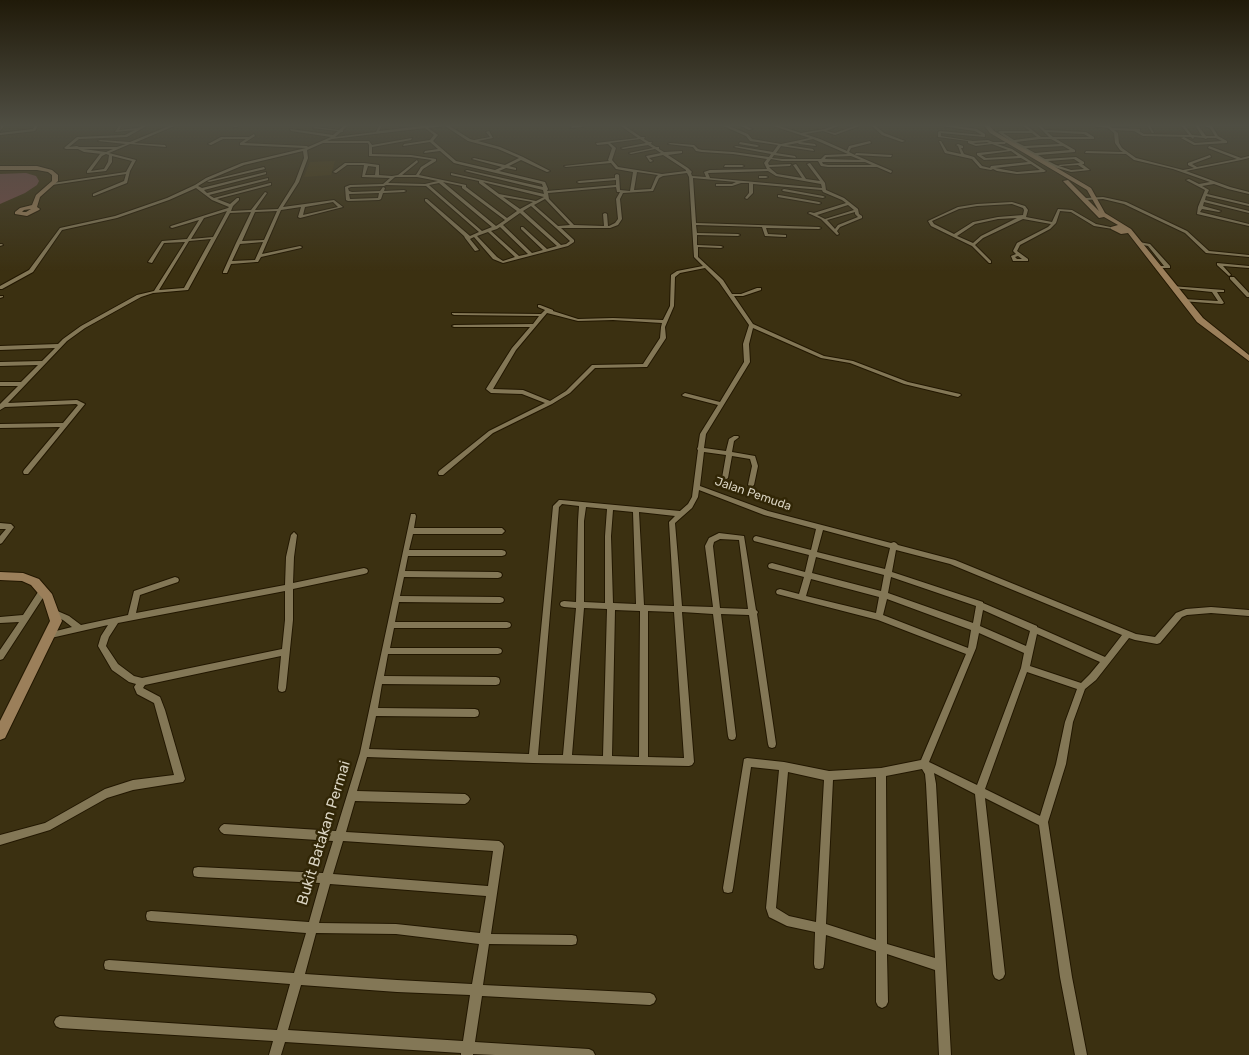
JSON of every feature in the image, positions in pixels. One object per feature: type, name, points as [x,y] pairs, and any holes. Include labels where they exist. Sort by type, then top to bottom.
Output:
[{"type":"street","points":[[51,173],[55,176],[54,183]]},
{"type":"street","points":[[34,207],[38,196],[54,183],[120,173]]},
{"type":"street","points":[[94,195],[124,184],[128,173]]},
{"type":"street","points":[[0,288],[31,271],[61,229],[122,215],[168,200],[221,173]]},
{"type":"street","points":[[228,173],[251,191]]},
{"type":"street","points":[[198,185],[243,173]]},
{"type":"street","points":[[200,190],[264,173]]},
{"type":"street","points":[[229,263],[256,261],[279,210],[297,182],[300,173]]},
{"type":"street","points":[[362,173],[362,175],[393,177],[417,176],[465,186],[492,173]]},
{"type":"street","points":[[399,176],[403,173]]},
{"type":"street","points":[[476,173],[546,192]]},
{"type":"street","points":[[501,173],[546,192],[573,226]]},
{"type":"street","points":[[632,192],[635,173]]},
{"type":"street","points":[[650,173],[733,179],[740,182]]},
{"type":"street","points":[[707,173],[708,178]]},
{"type":"street","points":[[729,173],[733,179]]},
{"type":"street","points":[[759,173],[762,183]]},
{"type":"street","points":[[772,173],[823,183]]},
{"type":"street","points":[[787,173],[790,177]]},
{"type":"street","points":[[802,173],[807,180],[806,186]]},
{"type":"street","points":[[813,213],[823,197],[824,190],[823,183],[816,173]]},
{"type":"street","points":[[1054,173],[1067,182],[1085,199],[1091,209],[1113,227]]},
{"type":"street","points":[[1060,173],[1089,189],[1103,214],[1128,229],[1183,300],[1209,329],[1249,359]]},
{"type":"street","points":[[1189,173],[1249,194]]},
{"type":"street","points":[[452,174],[479,181],[546,192],[617,186]]},
{"type":"street","points":[[579,182],[617,177],[618,191],[632,192],[652,190],[658,177],[662,175]]},
{"type":"street","points":[[690,175],[696,257],[721,281],[751,325],[823,357],[851,362],[906,383],[958,395]]},
{"type":"street","points":[[393,177],[386,184],[379,199],[348,200],[346,188],[348,186],[386,184],[425,185],[440,182],[496,228]]},
{"type":"street","points":[[760,177],[766,177]]},
{"type":"street","points":[[773,202],[788,185],[790,177]]},
{"type":"street","points":[[207,194],[267,179]]},
{"type":"street","points":[[1188,180],[1207,189],[1200,207],[1200,214],[1249,225]]},
{"type":"street","points":[[479,181],[520,211],[560,247]]},
{"type":"street","points":[[747,198],[751,193],[751,182]]},
{"type":"street","points":[[717,185],[751,182],[806,186],[824,190],[840,197],[861,218],[839,226],[835,231],[824,220],[813,213]]},
{"type":"street","points":[[1067,182],[1075,182]]},
{"type":"street","points":[[1199,185],[1213,182]]},
{"type":"street","points":[[214,200],[251,191],[270,184]]},
{"type":"street","points":[[198,185],[200,190],[230,209]]},
{"type":"street","points":[[425,185],[450,204],[482,233]]},
{"type":"street","points":[[465,186],[509,220]]},
{"type":"street","points":[[784,190],[823,197]]},
{"type":"street","points":[[347,192],[404,191]]},
{"type":"street","points":[[466,237],[475,236],[501,226],[520,211],[538,202],[546,192]]},
{"type":"street","points":[[558,227],[606,227],[619,222],[618,199],[622,192]]},
{"type":"street","points":[[225,272],[253,211],[265,193]]},
{"type":"street","points":[[496,195],[538,202]]},
{"type":"street","points":[[1206,195],[1249,205]]},
{"type":"street","points":[[779,196],[819,203]]},
{"type":"street","points":[[435,207],[479,197]]},
{"type":"street","points":[[834,209],[840,197]]},
{"type":"street","points":[[1085,199],[1095,198],[1120,201],[1186,232],[1208,252],[1249,256]]},
{"type":"street","points":[[1,406],[44,363],[58,346],[100,317],[139,296],[186,289],[230,209],[238,199]]},
{"type":"street","points":[[426,200],[456,227],[477,250]]},
{"type":"street","points":[[172,227],[230,209],[253,211],[279,210],[334,201],[341,207],[300,217],[303,207]]},
{"type":"street","points":[[1203,201],[1249,212]]},
{"type":"street","points":[[973,244],[982,236],[1025,216],[1026,210],[1021,204],[1012,202],[958,208],[939,215],[929,222],[973,244],[990,262]]},
{"type":"street","points":[[813,213],[848,204]]},
{"type":"street","points":[[475,236],[499,261],[503,262],[560,247],[573,241],[532,205]]},
{"type":"street","points":[[1200,207],[1219,211]]},
{"type":"street","points":[[1017,255],[1015,251],[1018,244],[1049,228],[1054,223],[1059,210],[1066,209],[1095,225],[1128,229]]},
{"type":"street","points":[[824,220],[857,212]]},
{"type":"street","points":[[605,214],[606,227]]},
{"type":"street","points":[[156,292],[202,218]]},
{"type":"street","points":[[955,235],[974,223],[987,219],[1021,218],[1054,223]]},
{"type":"street","points":[[742,225],[743,220]]},
{"type":"street","points":[[694,224],[819,228]]},
{"type":"street","points":[[456,227],[463,226]]},
{"type":"street","points":[[501,226],[530,254]]},
{"type":"street","points":[[764,226],[766,235],[785,236]]},
{"type":"street","points":[[522,228],[545,250]]},
{"type":"street","points":[[489,231],[517,257]]},
{"type":"street","points":[[695,234],[738,235]]},
{"type":"street","points":[[150,262],[160,243],[214,238]]},
{"type":"street","points":[[238,243],[265,241]]},
{"type":"street","points":[[696,246],[721,247]]},
{"type":"street","points":[[259,256],[300,247]]},
{"type":"street","points":[[1249,267],[1219,264],[1249,296]]},
{"type":"street","points":[[440,473],[491,432],[568,392],[594,366],[645,366],[663,338],[665,322],[672,306],[673,276],[679,272],[706,267]]},
{"type":"street","points":[[1173,287],[1222,291]]},
{"type":"street","points":[[1240,287],[1249,288]]},
{"type":"street","points":[[731,295],[741,295],[759,289]]},
{"type":"street","points":[[1183,300],[1222,304],[1214,291]]},
{"type":"street","points":[[540,306],[578,320],[612,319],[665,322]]},
{"type":"street","points":[[550,403],[523,392],[490,390],[514,349],[532,326],[546,311],[552,311]]},
{"type":"street","points":[[454,314],[542,315]]},
{"type":"street","name":"Jalan Pemuda","points":[[751,325],[746,344],[747,362],[704,430],[700,449],[697,487],[766,513],[894,545],[970,569],[1126,635],[1157,641],[1179,615],[1186,612],[1211,610],[1249,614]]},
{"type":"street","points":[[454,326],[532,326]]},
{"type":"street","points":[[0,348],[58,346]]},
{"type":"street","points":[[0,364],[44,363]]},
{"type":"street","points":[[0,384],[24,384]]},
{"type":"street","points":[[685,395],[720,404]]},
{"type":"street","points":[[1,406],[81,403],[81,406],[64,424],[26,472]]},
{"type":"street","points":[[0,426],[64,424]]},
{"type":"street","points":[[725,478],[732,438],[736,437]]},
{"type":"street","points":[[700,449],[753,457],[755,466],[751,485]]},
{"type":"street","name":"Bukit Batakan Permai","points":[[275,1055],[364,753],[689,762],[672,522],[690,506],[697,487]]},
{"type":"street","points":[[533,759],[556,506],[561,502],[681,514]]},
{"type":"street","points":[[567,759],[580,605],[583,504]]},
{"type":"street","points":[[607,760],[610,606],[608,536],[610,507]]},
{"type":"street","points":[[636,509],[642,608],[643,760]]},
{"type":"street","points":[[364,753],[412,531],[413,516]]},
{"type":"street","points":[[0,526],[11,527],[0,542]]},
{"type":"street","points":[[802,598],[820,528]]},
{"type":"street","points":[[412,531],[502,531]]},
{"type":"street","points":[[282,688],[290,620],[290,557],[294,535]]},
{"type":"street","points":[[732,736],[709,546],[711,540],[719,536],[742,538],[772,744]]},
{"type":"street","points":[[756,540],[888,574],[980,604],[1106,661]]},
{"type":"street","points":[[879,617],[894,545]]},
{"type":"street","points":[[406,553],[502,553]]},
{"type":"street","points":[[772,566],[884,595],[976,628],[1028,650]]},
{"type":"street","points":[[51,635],[116,620],[364,571]]},
{"type":"street","points":[[402,574],[498,575]]},
{"type":"street","points":[[0,576],[23,577],[35,582],[55,613],[56,621],[51,635],[34,664],[0,734]]},
{"type":"street","points":[[131,618],[137,593],[175,580]]},
{"type":"street","points":[[0,656],[43,592]]},
{"type":"street","points":[[780,592],[879,617],[970,652]]},
{"type":"street","points":[[397,599],[500,600]]},
{"type":"street","points":[[564,604],[754,612]]},
{"type":"street","points":[[945,1055],[930,784],[924,764],[970,652],[980,604]]},
{"type":"street","points":[[55,613],[80,628]]},
{"type":"street","points":[[0,620],[25,618]]},
{"type":"street","points":[[116,620],[105,636],[102,646],[115,667],[132,679],[142,682],[286,652]]},
{"type":"street","points":[[392,625],[507,625]]},
{"type":"street","points":[[1000,974],[979,791],[1025,668],[1034,628]]},
{"type":"street","points":[[1081,1055],[1066,978],[1044,822],[1069,722],[1082,687],[1106,661],[1126,635]]},
{"type":"street","points":[[386,651],[498,651]]},
{"type":"street","points":[[1025,668],[1082,687]]},
{"type":"street","points":[[379,680],[496,681]]},
{"type":"street","points":[[0,840],[47,827],[105,794],[133,785],[180,779],[177,761],[159,705],[157,700],[140,691],[138,687],[142,682]]},
{"type":"street","points":[[373,712],[475,713]]},
{"type":"street","points":[[728,888],[747,762],[784,766],[829,776],[881,772],[924,764],[1044,822]]},
{"type":"street","points":[[784,766],[771,908],[779,918],[821,928],[941,966]]},
{"type":"street","points":[[881,772],[882,1002]]},
{"type":"street","points":[[819,964],[829,776]]},
{"type":"street","points":[[352,796],[465,799]]},
{"type":"street","points":[[224,830],[499,846],[468,1051]]},
{"type":"street","points":[[198,872],[291,876],[492,891]]},
{"type":"street","points":[[152,916],[312,928],[396,929],[485,939],[572,940]]},
{"type":"street","points":[[109,965],[297,977],[397,986],[650,999]]},
{"type":"street","points":[[60,1022],[281,1036],[468,1051],[589,1055]]},
{"type":"shaded area","points":[[27,173],[36,176],[39,181],[37,185],[25,193],[0,204],[0,174]]},
{"type":"shaded area","points":[[306,173],[332,173],[331,175],[304,177]]}]
